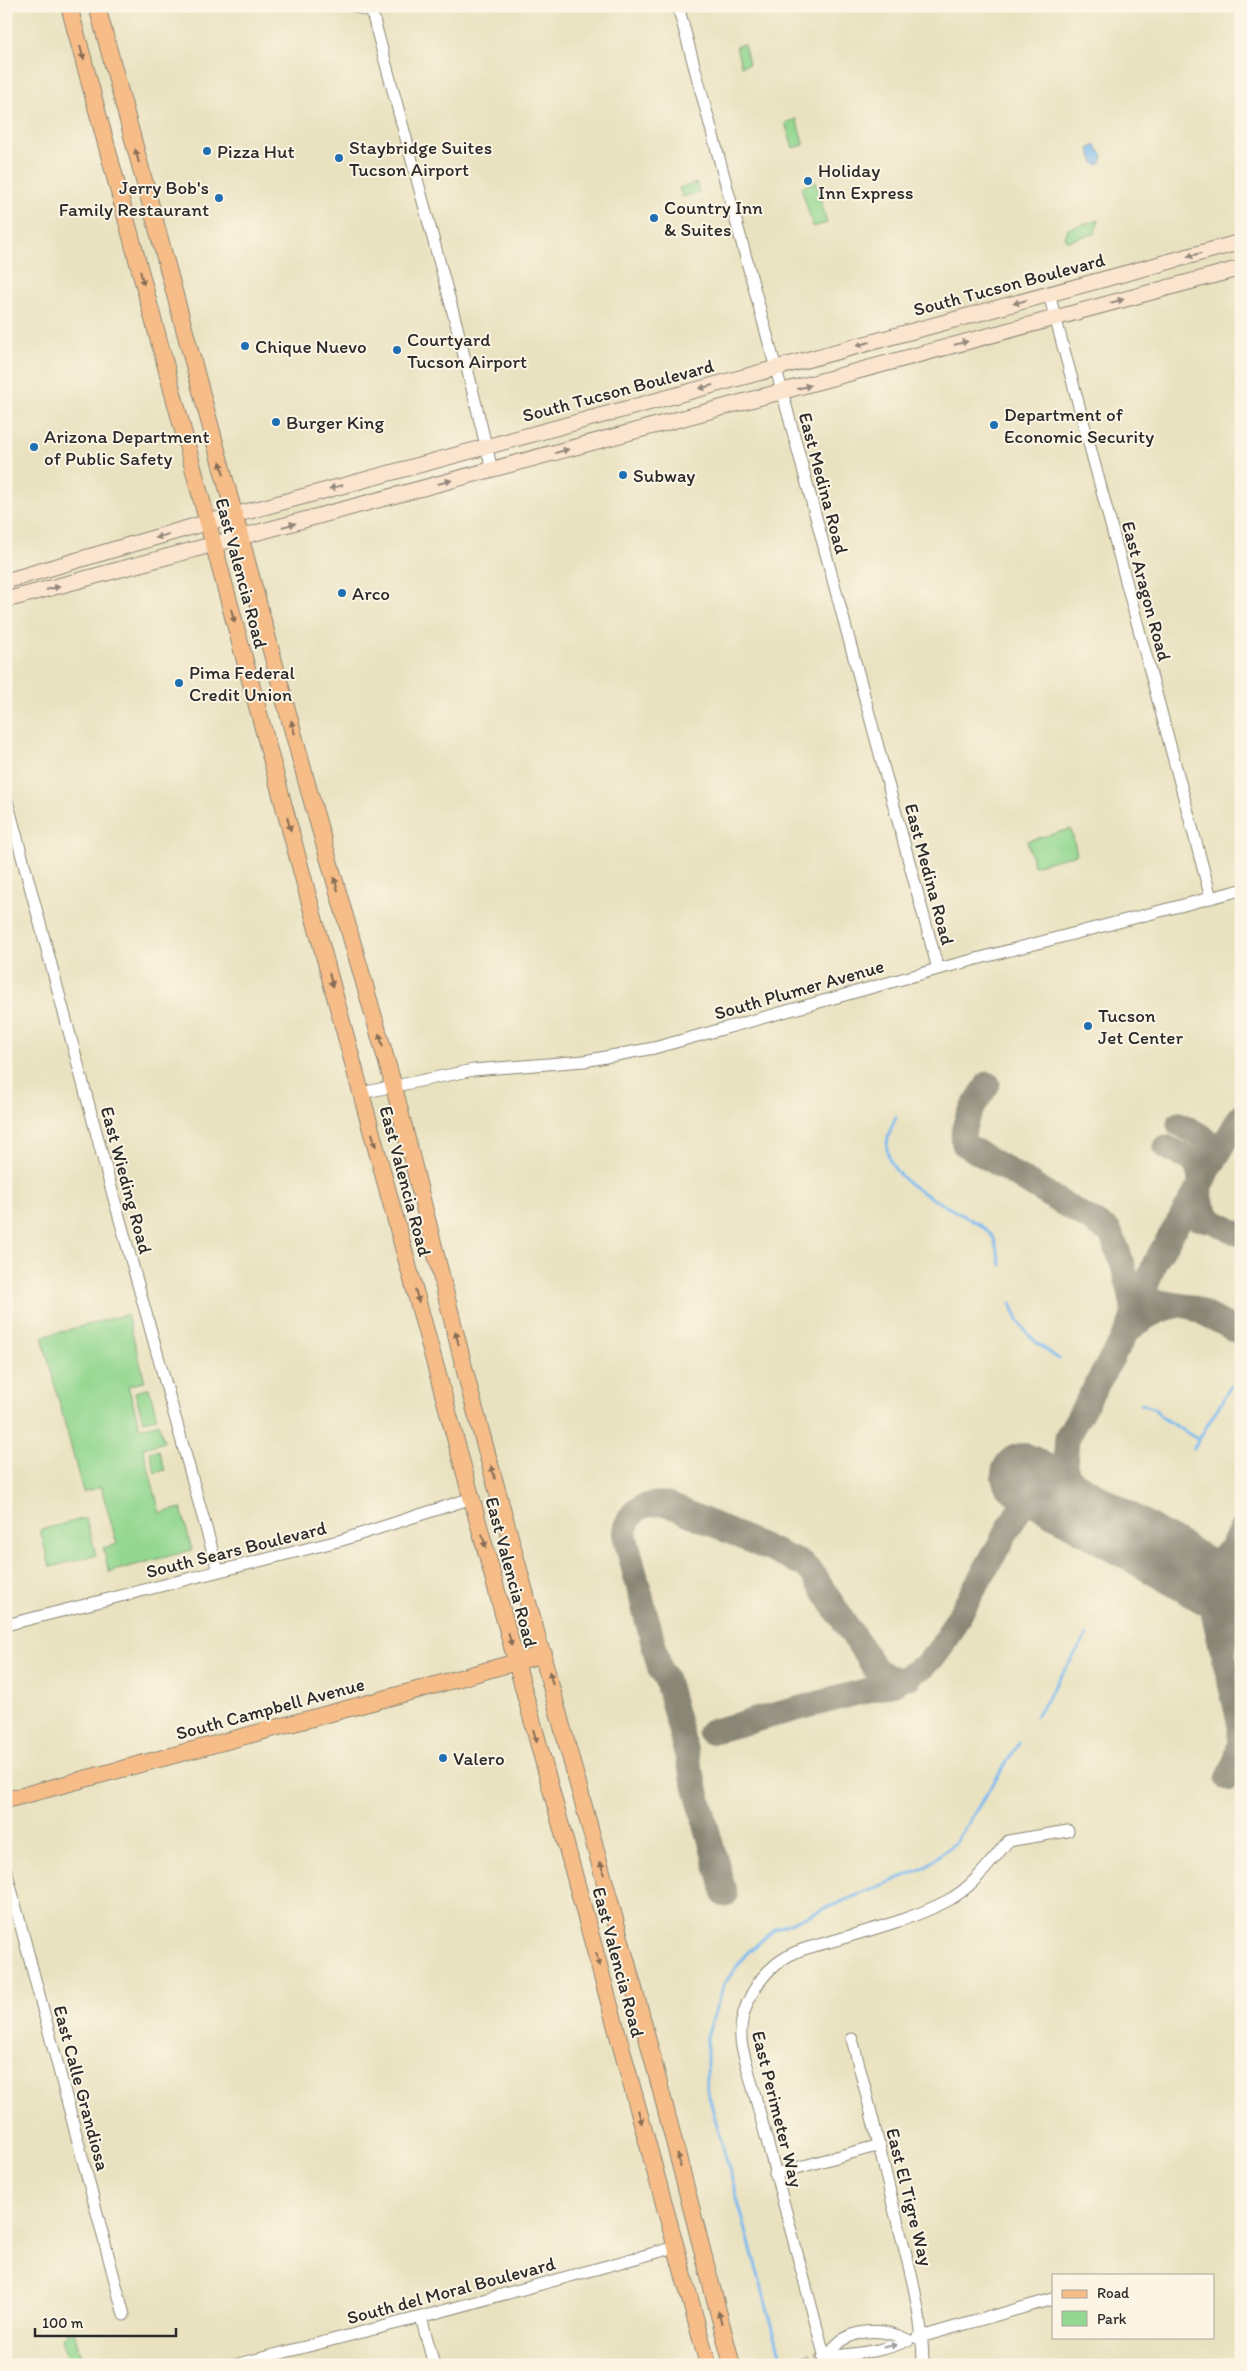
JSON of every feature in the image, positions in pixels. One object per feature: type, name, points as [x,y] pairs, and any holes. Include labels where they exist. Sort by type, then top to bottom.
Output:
[{"type":"main road","name":"East Valencia Road","points":[[69,6],[361,1093],[708,2365]]},
{"type":"main road","name":"East Valencia Road","points":[[97,6],[158,237],[310,791],[394,1087],[471,1395],[544,1654],[618,1928],[732,2365]]},
{"type":"main road","points":[[133,243],[158,237]]},
{"type":"main road","name":"South Tucson Boulevard","points":[[6,581],[209,522],[485,446],[1241,242]]},
{"type":"main road","points":[[6,600],[214,546],[1241,268]]},
{"type":"main road","points":[[282,799],[310,791]]},
{"type":"main road","name":"South Campbell Avenue","points":[[6,1800],[544,1654]]},
{"type":"main road","points":[[591,1936],[618,1928]]},
{"type":"street","points":[[354,6],[365,10],[374,7],[492,470]]},
{"type":"street","name":"East Medina Road","points":[[678,6],[938,968]]},
{"type":"street","name":"East Aragon Road","points":[[1049,294],[1211,898]]},
{"type":"street","name":"East Wieding Road","points":[[6,797],[110,1186],[218,1571]]},
{"type":"street","name":"South Plumer Avenue","points":[[361,1093],[473,1070],[584,1061],[654,1048],[938,968],[1241,890]]},
{"type":"street","name":"South Sears Boulevard","points":[[6,1626],[342,1540],[472,1498]]},
{"type":"street","name":"East Perimeter Way","points":[[824,2358],[739,2032],[741,2019],[750,1998],[776,1965],[795,1952],[884,1925],[949,1900],[978,1878],[1008,1840],[1068,1831]]},
{"type":"street","name":"East Calle Grandiosa","points":[[6,1870],[124,2315]]},
{"type":"street","name":"East El Tigre Way","points":[[852,2039],[918,2302],[923,2336],[923,2365]]},
{"type":"street","points":[[775,2174],[880,2146]]},
{"type":"street","name":"South del Moral Boulevard","points":[[234,2365],[278,2359],[421,2317],[676,2247]]},
{"type":"street","points":[[824,2358],[875,2348],[891,2348],[908,2340],[1052,2299]]},
{"type":"street","points":[[421,2317],[434,2365]]},
{"type":"street","points":[[824,2358],[843,2339],[867,2332],[888,2331],[908,2340]]},
{"type":"green space","points":[[744,44],[749,64],[741,66],[736,46]]},
{"type":"green space","points":[[796,119],[804,145],[793,148],[785,123]]},
{"type":"green space","points":[[816,182],[827,223],[813,227],[801,187]]},
{"type":"green space","points":[[697,183],[699,193],[682,197],[679,188]]},
{"type":"green space","points":[[1099,220],[1094,234],[1067,241],[1064,234],[1068,233],[1067,229]]},
{"type":"green space","points":[[1071,829],[1077,854],[1034,866],[1027,841]]},
{"type":"green space","points":[[127,1314],[145,1381],[128,1386],[140,1428],[159,1423],[164,1442],[143,1448],[160,1513],[181,1508],[192,1550],[109,1572],[103,1548],[117,1544],[101,1487],[83,1492],[42,1337]]},
{"type":"green space","points":[[149,1388],[157,1418],[143,1421],[135,1392]]},
{"type":"green space","points":[[159,1450],[165,1470],[155,1473],[150,1452]]},
{"type":"green space","points":[[86,1518],[96,1555],[50,1567],[40,1530]]},
{"type":"green space","points":[[74,2331],[83,2365],[70,2365],[62,2339],[66,2333]]},
{"type":"water","points":[[1095,145],[1103,156],[1101,163],[1097,165],[1094,163],[1089,149]]},
{"type":"waterway","points":[[896,1117],[887,1146],[890,1161],[899,1174],[912,1186],[977,1223],[989,1232],[994,1239],[1001,1265]]},
{"type":"waterway","points":[[1011,1303],[1019,1321],[1029,1336],[1059,1359]]},
{"type":"waterway","points":[[1193,1449],[1231,1386]]},
{"type":"waterway","points":[[1141,1404],[1155,1409],[1161,1417],[1199,1440]]},
{"type":"waterway","points":[[1036,1716],[1087,1635]]},
{"type":"waterway","points":[[783,2365],[707,2089],[707,2036],[724,1984],[746,1954],[775,1929],[924,1868],[956,1842],[1019,1743]]},
{"type":"taxiway","points":[[988,1084],[966,1120],[963,1136],[964,1144],[1109,1231],[1125,1272],[1133,1306],[1133,1316],[1126,1333]]},
{"type":"taxiway","points":[[1134,1318],[1155,1262],[1241,1115]]},
{"type":"taxiway","points":[[1179,1124],[1198,1134],[1209,1143],[1212,1148],[1212,1163]]},
{"type":"taxiway","points":[[1166,1147],[1188,1158],[1196,1166],[1199,1173],[1202,1204],[1213,1221]]},
{"type":"taxiway","points":[[1197,1218],[1213,1221],[1236,1233]]},
{"type":"taxiway","points":[[1160,1302],[1192,1307],[1241,1333]]},
{"type":"taxiway","points":[[1081,1508],[1065,1467],[1067,1437],[1126,1333],[1149,1316],[1175,1306]]},
{"type":"taxiway","points":[[710,1732],[895,1683],[923,1667],[940,1649],[1035,1482]]},
{"type":"taxiway","points":[[725,1895],[666,1679],[660,1669],[625,1536],[626,1527],[633,1514],[644,1506],[667,1504],[803,1564],[812,1573],[876,1670],[892,1678],[910,1677]]},
{"type":"taxiway","points":[[1228,1779],[1238,1753],[1240,1725],[1209,1596],[1214,1577],[1241,1530]]},
{"type":"taxiway","points":[[1180,1565],[1194,1566],[1206,1564],[1218,1559],[1229,1550]]},
{"type":"taxiway","points":[[1229,1551],[1227,1570],[1233,1586],[1241,1597]]},
{"type":"taxiway","points":[[1223,1657],[1224,1647],[1228,1638],[1241,1624]]},
{"type":"runway","points":[[1023,1475],[1241,1601]]},
{"type":"tunnel","points":[[800,2365],[823,2358]]},
{"type":"place","name":"Pizza Hut","points":[[207,151]]},
{"type":"place","name":"Staybridge Suites Tucson Airport","points":[[339,158]]},
{"type":"place","name":"Holiday Inn Express","points":[[808,181]]},
{"type":"place","name":"Jerry Bob's Family Restaurant","points":[[219,198]]},
{"type":"place","name":"Country Inn & Suites","points":[[654,218]]},
{"type":"place","name":"Chique Nuevo","points":[[245,346]]},
{"type":"place","name":"Courtyard Tucson Airport","points":[[397,350]]},
{"type":"place","name":"Burger King","points":[[276,422]]},
{"type":"place","name":"Department of Economic Security","points":[[994,425]]},
{"type":"place","name":"Arizona Department of Public Safety","points":[[34,447]]},
{"type":"place","name":"Subway","points":[[623,475]]},
{"type":"place","name":"Arco","points":[[342,593]]},
{"type":"place","name":"Pima Federal Credit Union","points":[[179,683]]},
{"type":"place","name":"Tucson Jet Center","points":[[1088,1026]]},
{"type":"place","name":"Valero","points":[[443,1758]]}]
